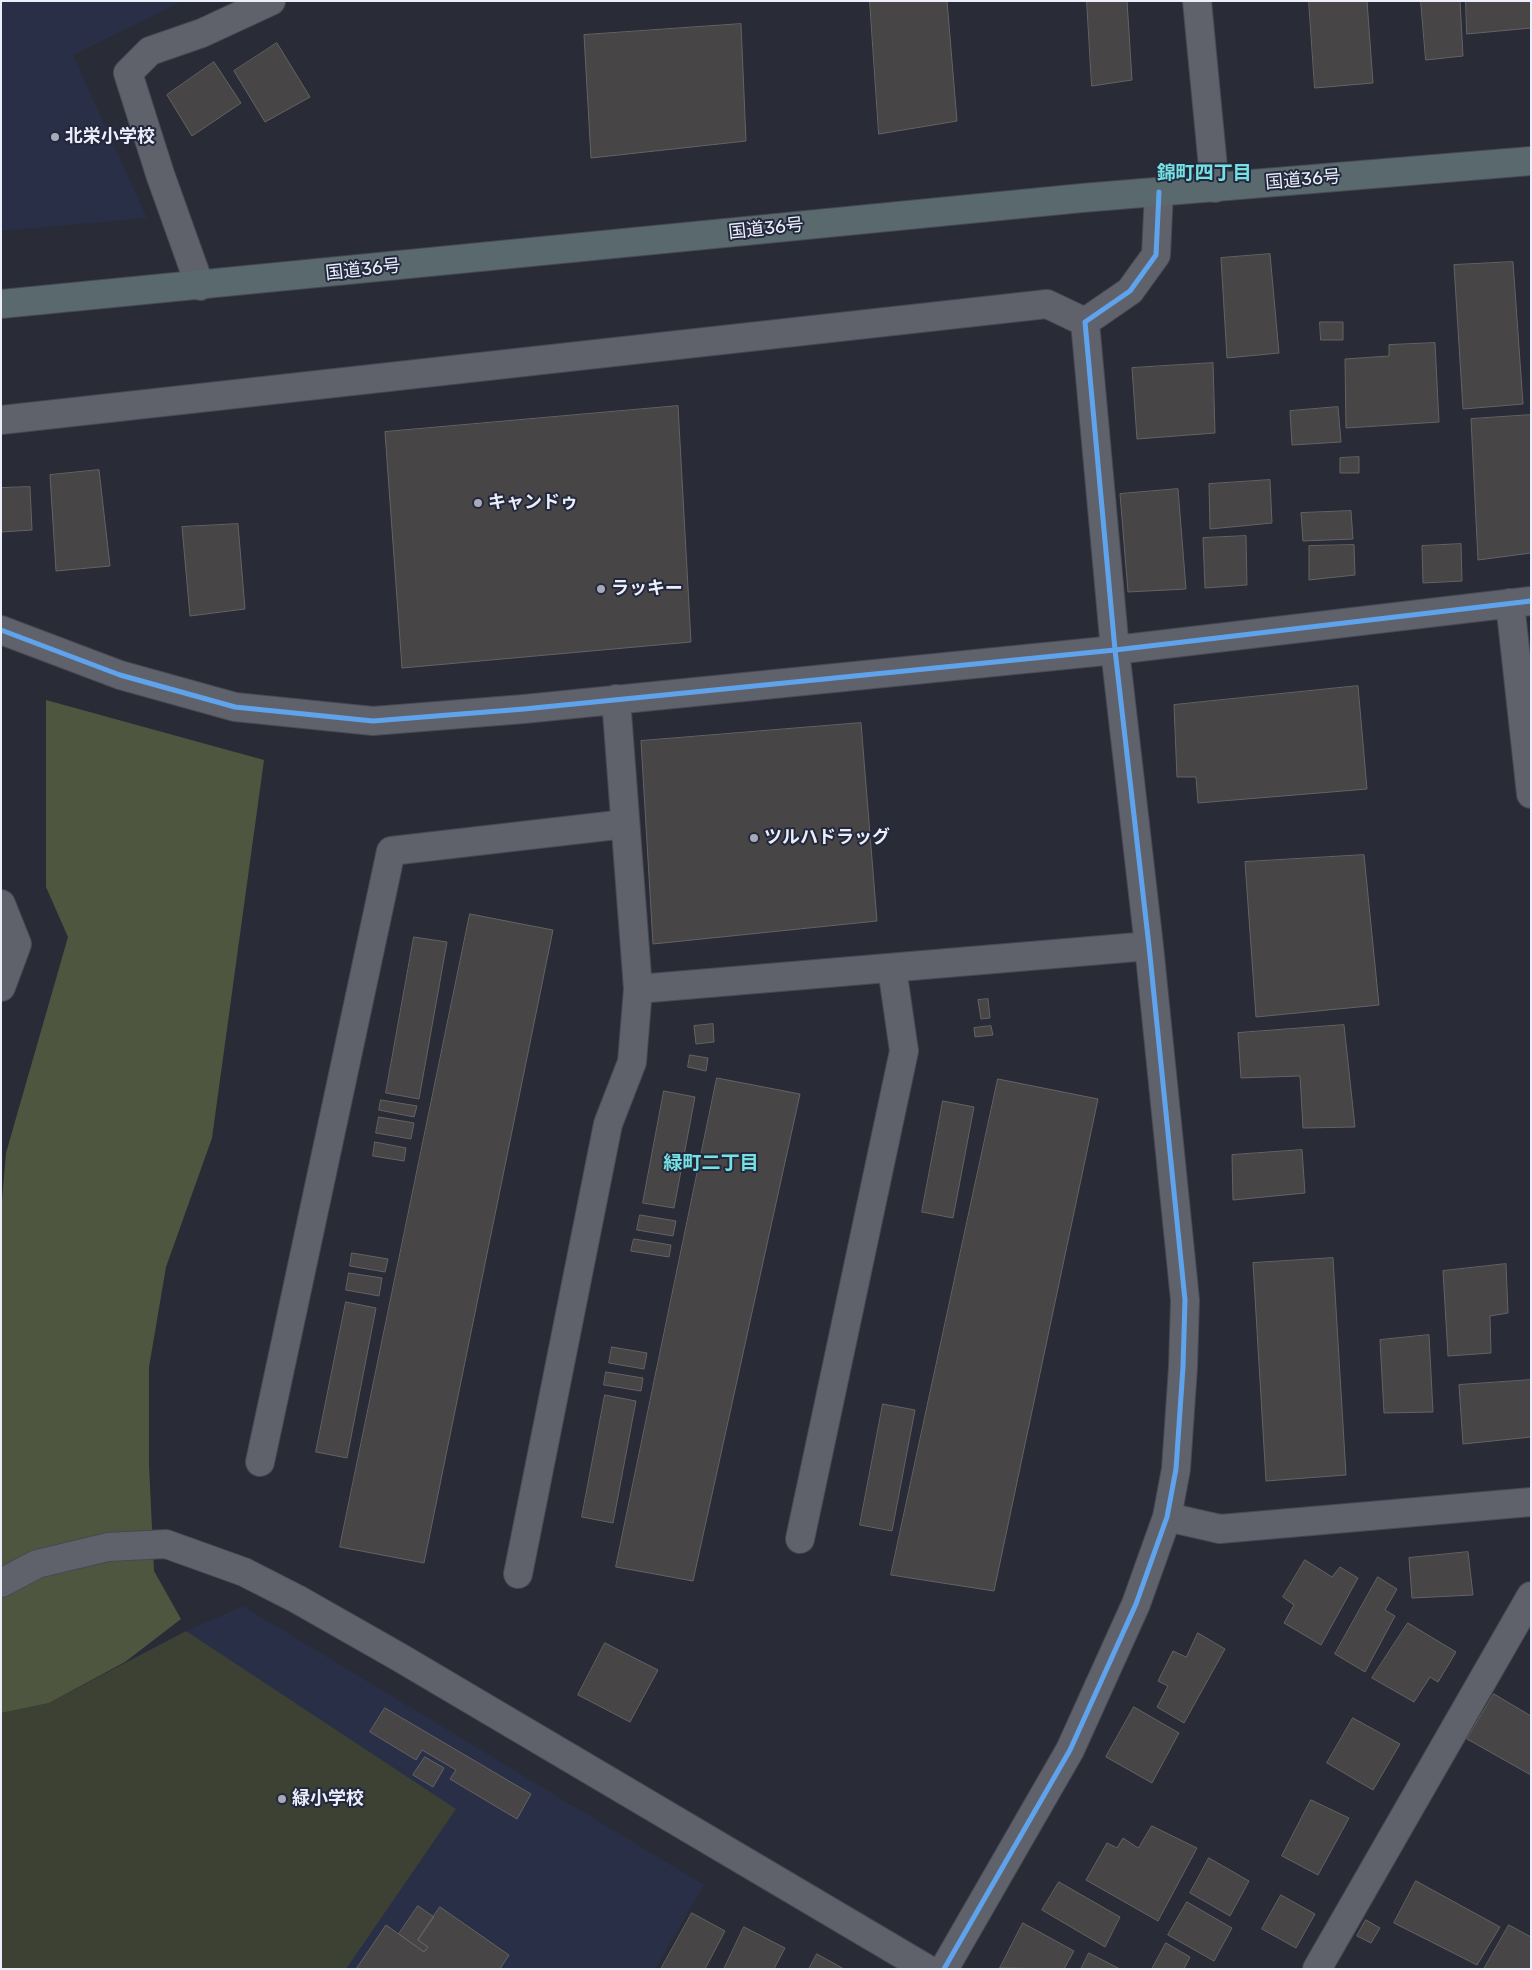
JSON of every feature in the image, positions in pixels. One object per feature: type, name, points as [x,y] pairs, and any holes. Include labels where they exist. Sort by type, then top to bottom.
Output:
[{"type":"highway","name":"国道36号","points":[[1,304],[200,286],[1082,198],[1531,161]]},
{"type":"street","points":[[200,286],[160,174],[128,73],[150,51],[202,33],[271,1]]},
{"type":"street","points":[[1197,1],[1215,188]]},
{"type":"street","points":[[1085,322],[1130,291],[1156,255],[1159,192]]},
{"type":"street","points":[[1,420],[1047,304],[1085,322]]},
{"type":"street","points":[[944,1969],[1070,1750],[1136,1604],[1167,1517],[1176,1469],[1183,1368],[1185,1300],[1149,946],[1115,650],[1085,322]]},
{"type":"street","points":[[1,630],[120,675],[235,707],[373,722],[1115,650],[1521,602],[1531,794]]},
{"type":"street","points":[[518,1574],[608,1124],[632,1062],[638,990],[616,699]]},
{"type":"street","points":[[260,1462],[391,850],[625,824]]},
{"type":"street","points":[[1,904],[17,944],[1,987]]},
{"type":"street","points":[[638,990],[1149,946]]},
{"type":"street","points":[[800,1539],[904,1051],[892,968]]},
{"type":"street","points":[[1167,1517],[1220,1529],[1531,1502]]},
{"type":"street","points":[[1,1584],[36,1564],[108,1546],[166,1544],[244,1572],[297,1599],[399,1657],[927,1969]]},
{"type":"street","points":[[1317,1969],[1531,1596]]},
{"type":"shaded area","name":"北栄小学校","points":[[1,1],[183,1],[73,55],[147,218],[1,231]]},
{"type":"shaded area","name":"緑小学校","points":[[243,1606],[704,1885],[655,1969],[1,1969],[1,1713],[49,1703],[186,1631]]},
{"type":"green space","points":[[46,700],[264,760],[212,1138],[166,1267],[149,1367],[149,1465],[154,1571],[181,1619],[125,1662],[49,1703],[1,1713],[1,1212],[6,1153],[68,937],[46,887]]},
{"type":"green space","name":"緑小学校","points":[[186,1631],[456,1809],[346,1969],[1,1969],[1,1713],[49,1703]]},
{"type":"building","points":[[870,1],[947,1],[957,121],[879,134]]},
{"type":"building","points":[[1087,1],[1127,1],[1132,80],[1092,86]]},
{"type":"building","points":[[1309,1],[1367,1],[1373,83],[1315,88]]},
{"type":"building","points":[[1421,1],[1460,1],[1463,56],[1426,60]]},
{"type":"building","points":[[1466,1],[1531,1],[1531,28],[1467,34]]},
{"type":"building","points":[[741,24],[746,141],[591,158],[584,35]]},
{"type":"building","points":[[277,43],[310,97],[265,122],[234,71]]},
{"type":"building","points":[[214,62],[241,103],[192,136],[167,95]]},
{"type":"building","points":[[1270,254],[1279,353],[1227,358],[1221,258]]},
{"type":"building","points":[[1513,262],[1523,404],[1463,409],[1454,265]]},
{"type":"building","points":[[1320,322],[1343,322],[1343,340],[1321,340]]},
{"type":"building","points":[[1435,343],[1439,422],[1346,428],[1345,359],[1389,356],[1389,345]]},
{"type":"building","points":[[1213,363],[1215,433],[1137,439],[1132,368]]},
{"type":"building","points":[[678,406],[691,642],[402,668],[385,432]]},
{"type":"building","points":[[1338,407],[1341,442],[1292,445],[1290,411]]},
{"type":"building","points":[[1531,415],[1531,553],[1478,560],[1471,419]]},
{"type":"building","points":[[1359,457],[1359,473],[1340,473],[1340,458]]},
{"type":"building","points":[[99,470],[110,566],[56,571],[50,475]]},
{"type":"building","points":[[1270,480],[1272,523],[1210,529],[1209,484]]},
{"type":"building","points":[[30,487],[32,530],[1,532],[1,488]]},
{"type":"building","points":[[1178,489],[1186,589],[1128,592],[1120,494]]},
{"type":"building","points":[[1351,511],[1353,539],[1303,541],[1301,513]]},
{"type":"building","points":[[238,524],[245,609],[190,616],[182,527]]},
{"type":"building","points":[[1246,536],[1247,585],[1205,588],[1203,538]]},
{"type":"building","points":[[1461,544],[1462,581],[1423,583],[1422,546]]},
{"type":"building","points":[[1354,545],[1355,575],[1309,580],[1309,546]]},
{"type":"building","points":[[1358,686],[1367,789],[1198,803],[1196,777],[1177,777],[1174,705]]},
{"type":"building","points":[[861,723],[877,921],[653,944],[641,741]]},
{"type":"building","points":[[1364,855],[1379,1005],[1256,1017],[1245,862]]},
{"type":"building","points":[[470,914],[553,930],[424,1563],[340,1547]]},
{"type":"building","points":[[414,937],[447,942],[419,1099],[386,1093]]},
{"type":"building","points":[[988,999],[990,1018],[981,1019],[978,1000]]},
{"type":"building","points":[[713,1024],[714,1042],[696,1044],[694,1026]]},
{"type":"building","points":[[1344,1025],[1355,1127],[1303,1128],[1300,1076],[1241,1078],[1238,1033]]},
{"type":"building","points":[[991,1026],[993,1035],[975,1037],[974,1028]]},
{"type":"building","points":[[690,1055],[708,1058],[706,1071],[688,1067]]},
{"type":"building","points":[[717,1078],[800,1094],[693,1581],[616,1567]]},
{"type":"building","points":[[998,1079],[1098,1099],[994,1591],[891,1575]]},
{"type":"building","points":[[664,1091],[695,1097],[674,1208],[643,1203]]},
{"type":"building","points":[[381,1100],[417,1106],[414,1117],[379,1110]]},
{"type":"building","points":[[943,1101],[974,1107],[953,1218],[922,1212]]},
{"type":"building","points":[[379,1117],[414,1123],[411,1139],[376,1133]]},
{"type":"building","points":[[375,1142],[406,1148],[404,1161],[373,1156]]},
{"type":"building","points":[[1302,1150],[1305,1193],[1233,1200],[1232,1155]]},
{"type":"building","points":[[640,1215],[676,1221],[673,1236],[637,1230]]},
{"type":"building","points":[[634,1239],[671,1245],[669,1257],[631,1251]]},
{"type":"building","points":[[352,1253],[388,1259],[385,1272],[350,1266]]},
{"type":"building","points":[[1333,1258],[1346,1475],[1266,1481],[1253,1263]]},
{"type":"building","points":[[1506,1264],[1508,1313],[1490,1316],[1491,1353],[1448,1356],[1443,1271]]},
{"type":"building","points":[[349,1273],[382,1278],[379,1296],[346,1290]]},
{"type":"building","points":[[346,1302],[376,1308],[347,1458],[316,1452]]},
{"type":"building","points":[[1429,1335],[1433,1412],[1384,1413],[1380,1340]]},
{"type":"building","points":[[612,1347],[647,1353],[644,1369],[609,1363]]},
{"type":"building","points":[[606,1372],[643,1378],[641,1391],[604,1385]]},
{"type":"building","points":[[1531,1380],[1531,1437],[1463,1444],[1459,1385]]},
{"type":"building","points":[[605,1395],[636,1401],[613,1523],[582,1517]]},
{"type":"building","points":[[883,1404],[915,1410],[892,1531],[860,1525]]},
{"type":"building","points":[[1468,1552],[1473,1595],[1412,1598],[1409,1558]]},
{"type":"building","points":[[1305,1560],[1332,1577],[1340,1567],[1358,1578],[1321,1645],[1284,1623],[1294,1605],[1283,1597]]},
{"type":"building","points":[[1378,1577],[1397,1589],[1385,1610],[1395,1616],[1365,1672],[1335,1654]]},
{"type":"building","points":[[1408,1623],[1456,1652],[1438,1682],[1430,1677],[1414,1702],[1372,1678]]},
{"type":"building","points":[[1198,1633],[1225,1649],[1184,1723],[1157,1707],[1168,1686],[1158,1681],[1173,1651],[1186,1657]]},
{"type":"building","points":[[605,1643],[658,1670],[630,1722],[578,1695]]},
{"type":"building","points":[[1494,1694],[1531,1716],[1531,1775],[1467,1739]]},
{"type":"building","points":[[1134,1707],[1179,1733],[1152,1783],[1106,1757]]},
{"type":"building","points":[[385,1708],[531,1794],[517,1819],[450,1779],[456,1770],[422,1750],[416,1760],[370,1732]]},
{"type":"building","points":[[1353,1718],[1400,1744],[1373,1790],[1327,1763]]},
{"type":"building","points":[[425,1757],[444,1768],[433,1787],[413,1775]]},
{"type":"building","points":[[1311,1800],[1349,1818],[1318,1875],[1282,1856]]},
{"type":"building","points":[[1152,1826],[1197,1848],[1158,1921],[1086,1880],[1107,1843],[1117,1848],[1123,1838],[1138,1848]]},
{"type":"building","points":[[1209,1858],[1249,1881],[1230,1916],[1190,1893]]},
{"type":"building","points":[[1416,1881],[1500,1927],[1477,1965],[1394,1923]]},
{"type":"building","points":[[1059,1882],[1120,1917],[1105,1947],[1042,1910]]},
{"type":"building","points":[[1281,1895],[1315,1914],[1296,1948],[1262,1929]]},
{"type":"building","points":[[1187,1902],[1232,1928],[1214,1961],[1168,1935]]},
{"type":"building","points":[[418,1906],[434,1917],[418,1940],[428,1947],[424,1952],[399,1934]]},
{"type":"building","points":[[440,1907],[509,1955],[500,1969],[356,1969],[386,1925],[424,1952],[428,1947],[418,1940]]},
{"type":"building","points":[[692,1913],[725,1931],[705,1969],[661,1969]]},
{"type":"building","points":[[1366,1920],[1380,1928],[1371,1943],[1357,1936]]},
{"type":"building","points":[[1023,1923],[1074,1951],[1064,1969],[1000,1968]]},
{"type":"building","points":[[1509,1925],[1531,1937],[1531,1969],[1484,1969]]},
{"type":"building","points":[[744,1927],[785,1948],[774,1969],[724,1969]]},
{"type":"building","points":[[1166,1943],[1190,1957],[1184,1969],[1152,1969]]},
{"type":"building","points":[[1089,1953],[1120,1969],[1081,1969]]},
{"type":"building","points":[[817,1954],[844,1969],[809,1969]]},
{"type":"cycle path","points":[[944,1969],[1070,1750],[1136,1604],[1167,1517],[1176,1469],[1183,1367],[1185,1300],[1149,946],[1115,650],[1085,322],[1130,291],[1156,255],[1159,192]]},
{"type":"cycle path","points":[[1,630],[120,675],[235,707],[373,721],[524,709],[1115,650],[1531,601]]},
{"type":"place","name":"北栄小学校","points":[[55,137]]},
{"type":"place","name":"キャンドゥ","points":[[478,503]]},
{"type":"place","name":"ラッキー","points":[[601,589]]},
{"type":"place","name":"ツルハドラッグ","points":[[754,838]]},
{"type":"place","name":"緑小学校","points":[[282,1799]]},
{"type":"district","name":"錦町四丁目","points":[[1204,174]]},
{"type":"district","name":"緑町二丁目","points":[[711,1164]]}]
